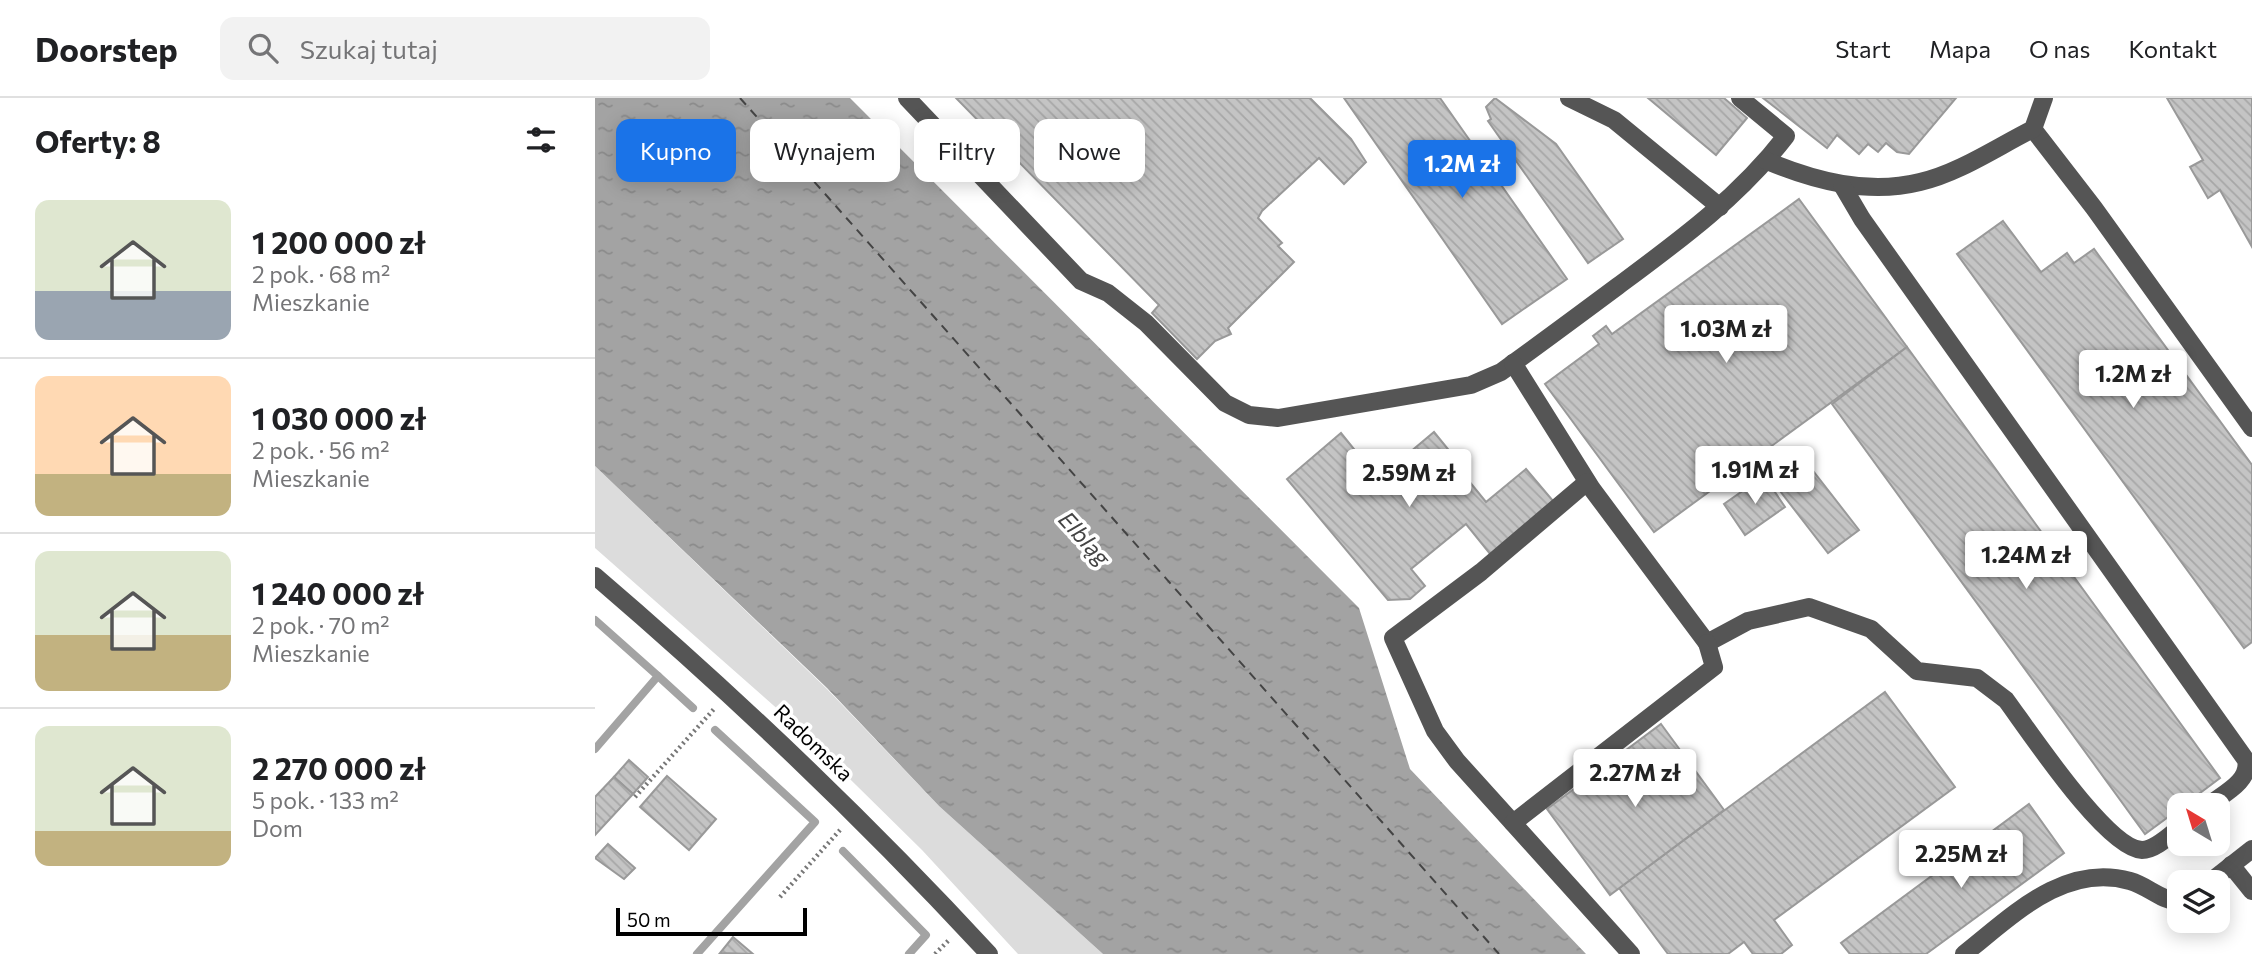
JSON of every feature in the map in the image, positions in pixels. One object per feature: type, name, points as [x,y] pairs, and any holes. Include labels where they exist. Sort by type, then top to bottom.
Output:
[{"type":"street","points":[[907,98],[1081,281],[1108,293],[1146,323],[1225,404],[1249,415],[1278,418],[1471,385],[1513,363],[1720,207],[1767,161],[1786,136],[1740,98]]},
{"type":"street","points":[[1569,98],[1614,120],[1720,207]]},
{"type":"street","points":[[1767,161],[1842,185],[1878,187],[1921,182],[2033,129],[2044,98]]},
{"type":"street","points":[[2033,129],[2094,208],[2252,428]]},
{"type":"street","points":[[1842,185],[1862,219],[2246,760],[2247,771],[2242,779],[2224,793]]},
{"type":"street","points":[[1513,363],[1587,482],[1707,643],[1714,667],[1513,823]]},
{"type":"street","points":[[1587,482],[1481,572],[1393,638],[1435,731],[1513,823],[1631,954]]},
{"type":"street","name":"Radomska","points":[[595,576],[728,693],[854,813],[989,954]]},
{"type":"street","points":[[1707,643],[1748,621],[1809,607],[1871,629],[1917,671],[1977,678],[1991,686],[2006,700],[2100,824],[2113,836],[2133,848],[2145,850],[2167,836]]},
{"type":"street","points":[[2224,870],[2252,849]]},
{"type":"street","points":[[2231,864],[2252,891]]},
{"type":"street","points":[[1964,954],[2040,895],[2076,880],[2100,877],[2130,881],[2167,901]]},
{"type":"path","points":[[635,797],[728,693]]},
{"type":"path","points":[[780,897],[854,813]]},
{"type":"shaded area","points":[[595,466],[827,689],[939,806],[1103,954],[1018,954],[922,850],[790,720],[595,548]]},
{"type":"water","name":"Elbląg","points":[[595,98],[850,98],[871,119],[750,119],[750,182],[900,182],[900,148],[914,162],[914,182],[934,182],[1359,608],[1410,769],[1586,954],[1103,954],[939,806],[827,688],[595,466]]},
{"type":"building","points":[[956,98],[1310,98],[1351,139],[1366,162],[1344,184],[1319,158],[1262,211],[1258,218],[1282,243],[1278,246],[1294,262],[1228,328],[1231,334],[1215,341],[1197,359],[1152,313],[1159,305],[1038,182],[1145,182],[1145,119],[1034,119],[1034,178],[1020,163],[1020,119],[977,119]]},
{"type":"building","points":[[1344,98],[1440,98],[1567,279],[1502,324]]},
{"type":"building","points":[[1495,98],[1556,144],[1623,239],[1588,263],[1488,121],[1491,119],[1486,107]]},
{"type":"building","points":[[1648,98],[1724,98],[1747,118],[1716,155]]},
{"type":"building","points":[[1763,98],[1956,98],[1909,154],[1897,152],[1886,143],[1878,152],[1868,144],[1859,154],[1837,135],[1827,148]]},
{"type":"building","points":[[2167,98],[2252,98],[2252,247],[2220,190],[2208,198],[2190,167],[2203,160]]},
{"type":"building","points":[[1799,199],[1907,347],[1654,532],[1545,384],[1599,344],[1593,336],[1606,326],[1612,334]]},
{"type":"building","points":[[2003,221],[2041,272],[2067,253],[2074,263],[2094,249],[2252,465],[2252,642],[2244,648],[1957,254]]},
{"type":"building","points":[[1907,347],[2220,778],[2200,793],[2167,793],[2167,818],[2145,834],[1832,404]]},
{"type":"building","points":[[1434,432],[1456,459],[1455,464],[1486,502],[1526,469],[1553,501],[1491,555],[1466,524],[1411,569],[1425,586],[1410,599],[1388,600],[1287,479],[1341,433],[1378,479]]},
{"type":"building","points":[[1800,454],[1859,530],[1828,553],[1770,478]]},
{"type":"building","points":[[1764,476],[1785,507],[1745,535],[1724,504]]},
{"type":"building","points":[[1885,692],[1955,787],[1774,920],[1792,945],[1781,954],[1753,954],[1744,942],[1728,954],[1668,954],[1619,888]]},
{"type":"building","points":[[1661,724],[1724,810],[1610,895],[1547,809]]},
{"type":"building","points":[[629,760],[648,777],[633,794],[614,777]]},
{"type":"building","points":[[667,776],[716,819],[689,850],[640,807]]},
{"type":"building","points":[[614,777],[633,794],[595,835],[595,797]]},
{"type":"building","points":[[2029,804],[2064,853],[1926,954],[1850,954],[1841,943]]},
{"type":"building","points":[[608,844],[635,868],[624,879],[595,858]]},
{"type":"building","points":[[733,937],[753,954],[720,953]]},
{"type":"waterway","points":[[595,620],[658,676],[595,749]]},
{"type":"waterway","points":[[658,676],[693,708]]},
{"type":"waterway","points":[[697,954],[815,822],[715,730]]},
{"type":"waterway","points":[[843,851],[926,935],[909,954]]},
{"type":"ferry route","points":[[740,98],[1499,954]]}]
